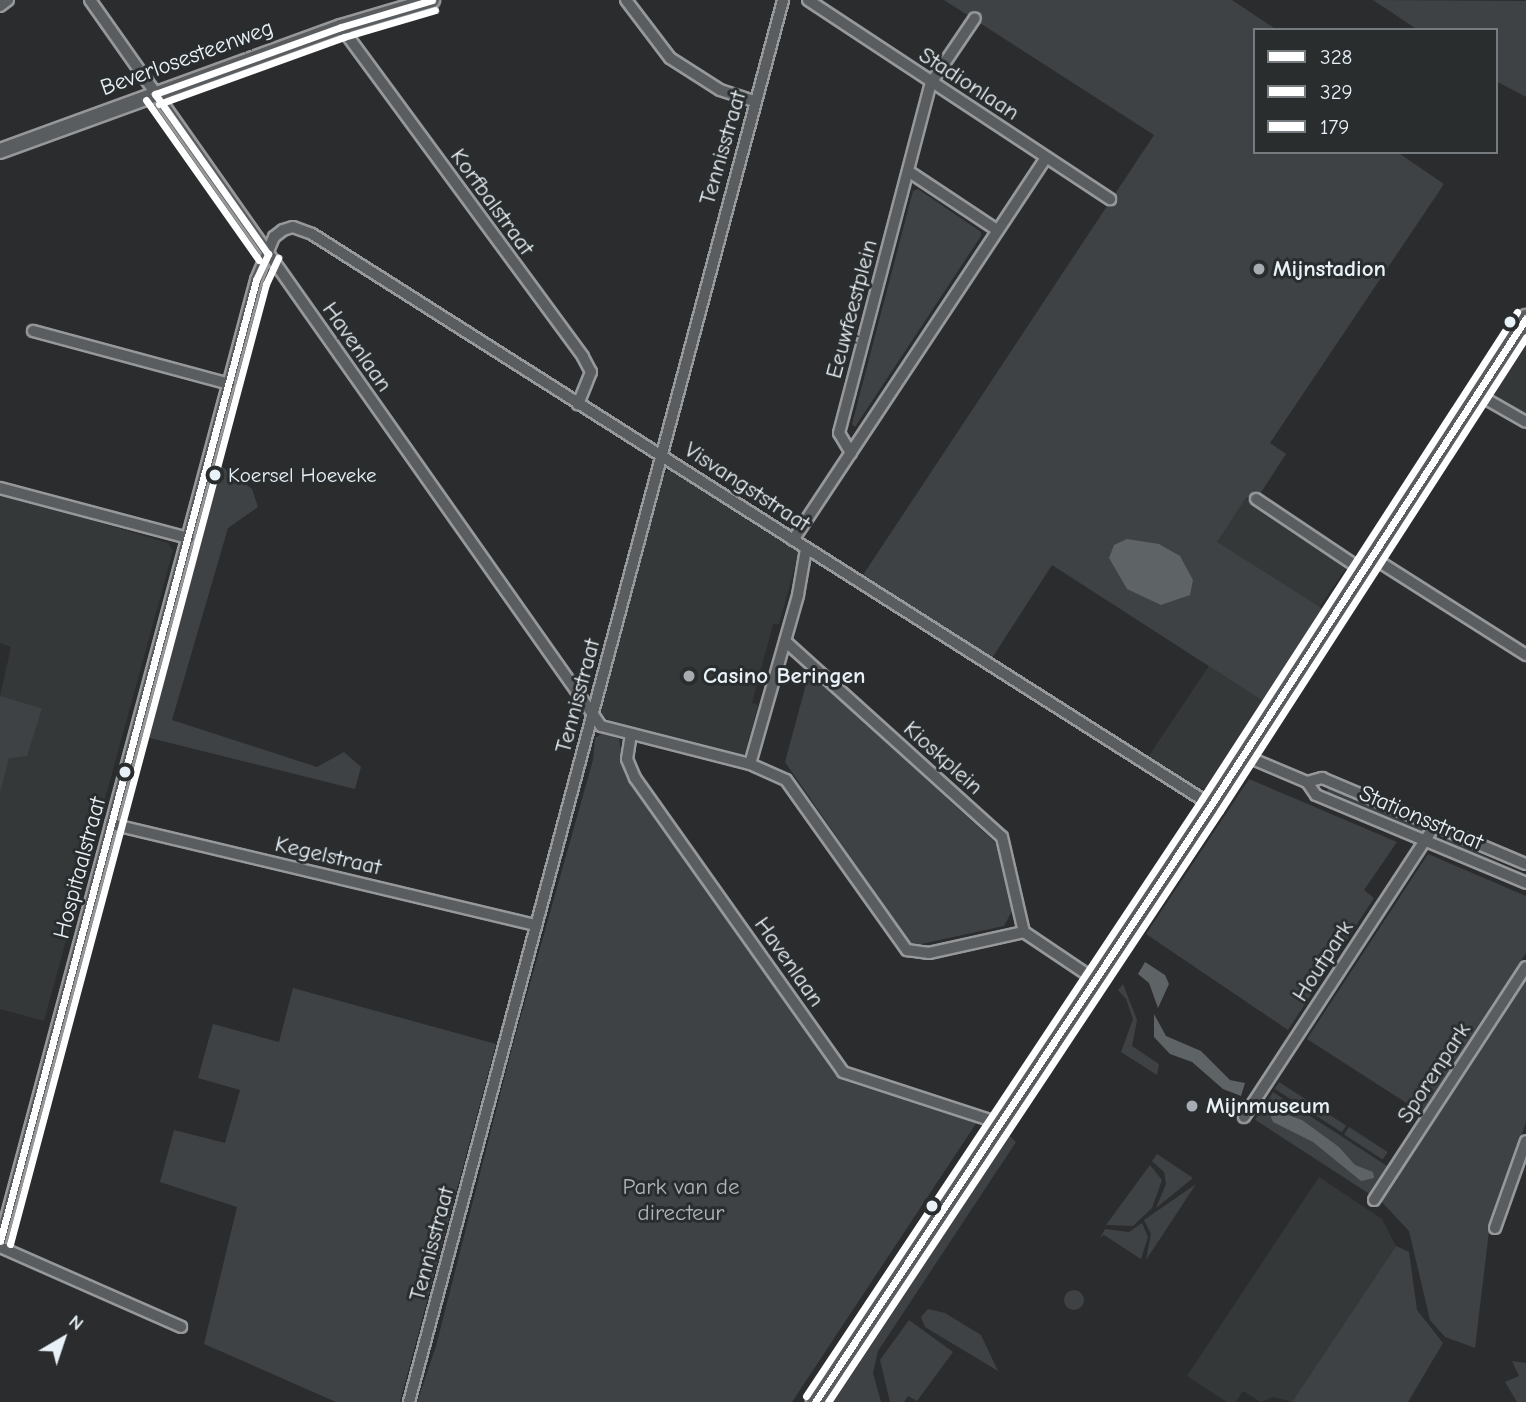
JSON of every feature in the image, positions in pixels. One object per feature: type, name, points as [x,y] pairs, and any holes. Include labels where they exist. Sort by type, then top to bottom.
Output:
[{"type":"main road","points":[[815,1402],[1211,805],[1526,318]]},
{"type":"street","points":[[0,6],[8,0]]},
{"type":"street","name":"Havenlaan","points":[[90,0],[593,717]]},
{"type":"street","name":"Beverlosesteenweg","points":[[0,151],[341,27],[432,0]]},
{"type":"street","points":[[626,0],[670,58],[720,90],[756,103]]},
{"type":"street","name":"Tennisstraat","points":[[409,1402],[664,455],[783,0]]},
{"type":"street","name":"Stadionlaan","points":[[808,0],[1110,199]]},
{"type":"street","name":"Eeuwfeestplein","points":[[850,453],[839,433],[931,83],[975,18]]},
{"type":"street","name":"Korfbalstraat","points":[[341,27],[583,357],[591,372],[578,404]]},
{"type":"street","points":[[793,540],[1046,158]]},
{"type":"street","points":[[908,171],[997,230]]},
{"type":"street","name":"Visvangststraat","points":[[268,254],[274,237],[283,230],[293,227],[313,234],[1211,805]]},
{"type":"street","name":"Hospitaalstraat","points":[[0,1241],[229,384],[268,254]]},
{"type":"street","points":[[33,331],[229,384]]},
{"type":"street","points":[[1477,394],[1526,422]]},
{"type":"street","points":[[0,488],[188,538]]},
{"type":"street","points":[[1256,499],[1526,655]]},
{"type":"street","points":[[750,764],[785,642],[806,549]]},
{"type":"street","name":"Kioskplein","points":[[785,642],[1002,837],[1024,932]]},
{"type":"street","points":[[593,717],[601,726],[750,764],[786,780],[907,950],[929,953],[1024,932],[1094,979]]},
{"type":"street","name":"Havenlaan","points":[[631,734],[627,759],[635,778],[843,1072],[999,1123]]},
{"type":"street","name":"Stationsstraat","points":[[1243,755],[1307,782],[1315,795],[1526,883]]},
{"type":"street","name":"Stationsstraat","points":[[1307,782],[1322,778],[1526,864]]},
{"type":"street","name":"Kegelstraat","points":[[111,824],[536,925]]},
{"type":"street","name":"Houtpark","points":[[1244,1117],[1434,825]]},
{"type":"street","name":"Sporenpark","points":[[1374,1200],[1526,967]]},
{"type":"street","points":[[1495,1228],[1526,1141]]},
{"type":"street","points":[[0,1247],[111,1293],[136,1311],[181,1327]]},
{"type":"shaded area","points":[[1526,335],[1526,417],[1495,398],[1491,388]]},
{"type":"shaded area","points":[[676,470],[799,552],[779,624],[773,624],[752,703],[758,705],[748,743],[752,745],[743,756],[612,723],[601,713],[661,480],[667,471]]},
{"type":"shaded area","points":[[0,493],[168,543],[173,551],[44,1021],[0,1009],[0,793],[9,757],[42,708],[0,696],[11,647],[0,643]]},
{"type":"shaded area","points":[[1246,498],[1347,566],[1317,611],[1216,543]]},
{"type":"shaded area","points":[[1127,539],[1159,544],[1180,556],[1193,580],[1190,595],[1161,605],[1127,589],[1109,558],[1114,545]]},
{"type":"shaded area","points":[[1209,666],[1263,701],[1206,788],[1201,789],[1148,757]]},
{"type":"shaded area","points":[[1145,962],[1165,975],[1169,984],[1158,1008],[1149,983],[1138,974]]},
{"type":"shaded area","points":[[1154,1014],[1166,1036],[1201,1051],[1230,1080],[1245,1083],[1241,1096],[1223,1089],[1192,1062],[1170,1054],[1154,1037]]},
{"type":"shaded area","points":[[1274,1110],[1302,1120],[1339,1147],[1355,1165],[1373,1172],[1374,1178],[1361,1181],[1313,1142],[1273,1122],[1270,1115]]},
{"type":"shaded area","points":[[1319,1177],[1382,1219],[1396,1246],[1292,1402],[1274,1397],[1261,1402],[1243,1391],[1236,1402],[1227,1402],[1187,1376]]},
{"type":"green space","points":[[944,0],[1232,0],[1274,28],[1253,28],[1253,154],[1400,154],[1444,184],[1270,443],[1286,454],[1260,494],[1246,498],[1217,542],[1323,609],[1263,701],[1052,565],[992,658],[863,575],[1154,135]]},
{"type":"green space","points":[[1373,0],[1526,1],[1526,97],[1498,82],[1498,28],[1415,28]]},
{"type":"green space","points":[[918,189],[981,232],[981,236],[855,427],[852,424],[913,191]]},
{"type":"green space","points":[[216,462],[252,489],[258,507],[228,528],[172,720],[317,767],[344,752],[361,767],[355,789],[142,736]]},
{"type":"green space","points":[[808,677],[815,678],[998,845],[1012,911],[1004,926],[912,946],[785,762]]},
{"type":"green space","points":[[0,696],[42,708],[27,756],[9,758],[0,793]]},
{"type":"green space","name":"Park van de directeur","points":[[603,733],[619,739],[624,769],[839,1074],[855,1084],[977,1122],[792,1402],[417,1402],[436,1346],[513,1044],[593,760],[595,738]]},
{"type":"green space","points":[[1249,779],[1397,842],[1364,890],[1374,898],[1288,1030],[1146,934]]},
{"type":"green space","points":[[1328,786],[1417,826],[1422,824],[1426,831],[1418,834],[1416,829],[1334,794],[1327,796]]},
{"type":"green space","points":[[1446,837],[1452,837],[1455,842],[1526,875],[1453,845],[1447,847]]},
{"type":"green space","points":[[1428,854],[1526,896],[1526,953],[1422,1113],[1307,1039]]},
{"type":"green space","points":[[1526,976],[1526,1122],[1489,1231],[1475,1348],[1445,1337],[1430,1320],[1409,1231],[1380,1200]]},
{"type":"green space","points":[[1123,984],[1137,1020],[1132,1046],[1159,1064],[1157,1075],[1121,1052],[1133,1019],[1126,999],[1118,990]]},
{"type":"green space","points":[[293,988],[496,1044],[400,1402],[336,1402],[204,1344],[237,1207],[160,1182],[174,1130],[225,1143],[240,1090],[198,1078],[213,1024],[279,1042]]},
{"type":"green space","points":[[1279,1082],[1346,1126],[1342,1132],[1275,1089]]},
{"type":"green space","points":[[1273,1092],[1387,1166],[1369,1194],[1255,1120]]},
{"type":"green space","points":[[1349,1127],[1388,1152],[1383,1160],[1344,1135]]},
{"type":"green space","points":[[1005,1132],[1016,1142],[878,1351],[873,1373],[881,1402],[828,1402]]},
{"type":"green space","points":[[1157,1154],[1193,1178],[1156,1208],[1166,1184],[1164,1172],[1152,1161]]},
{"type":"green space","points":[[1150,1165],[1162,1180],[1152,1208],[1133,1226],[1106,1225]]},
{"type":"green space","points":[[1196,1184],[1146,1260],[1151,1234],[1144,1220]]},
{"type":"green space","points":[[1142,1223],[1148,1237],[1141,1259],[1104,1235],[1100,1238],[1105,1229],[1129,1232]]},
{"type":"green space","points":[[1396,1246],[1409,1252],[1417,1310],[1443,1343],[1408,1402],[1292,1402]]},
{"type":"green space","points":[[1074,1290],[1081,1293],[1084,1300],[1081,1307],[1074,1310],[1067,1307],[1064,1300],[1067,1293]]},
{"type":"green space","points":[[928,1309],[945,1313],[981,1335],[998,1371],[925,1327],[921,1317]]},
{"type":"green space","points":[[909,1320],[953,1352],[917,1401],[908,1396],[904,1402],[890,1402],[880,1360]]},
{"type":"green space","points":[[1512,1361],[1526,1363],[1526,1402],[1517,1402],[1505,1382],[1519,1376]]},
{"type":"transit line","name":"328","points":[[155,94],[341,27],[432,0]]},
{"type":"transit line","name":"329","points":[[159,104],[344,37],[435,10]]},
{"type":"transit line","name":"328","points":[[155,94],[268,254]]},
{"type":"transit line","name":"329","points":[[146,100],[259,260]]},
{"type":"transit line","name":"328","points":[[0,1241],[256,280],[268,254]]},
{"type":"transit line","name":"329","points":[[10,1244],[266,284],[278,258]]},
{"type":"transit line","name":"179","points":[[806,1396],[1202,799],[1517,312]]},
{"type":"transit line","name":"328","points":[[815,1402],[1211,805],[1526,318]]},
{"type":"transit line","name":"329","points":[[828,1402],[1220,811],[1526,337]]},
{"type":"place","name":"Mijnstadion","points":[[1259,269]]},
{"type":"place","name":"Koersel Hoeveke","points":[[215,475]]},
{"type":"place","name":"Casino Beringen","points":[[689,676]]},
{"type":"place","name":"Mijnmuseum","points":[[1192,1106]]}]
